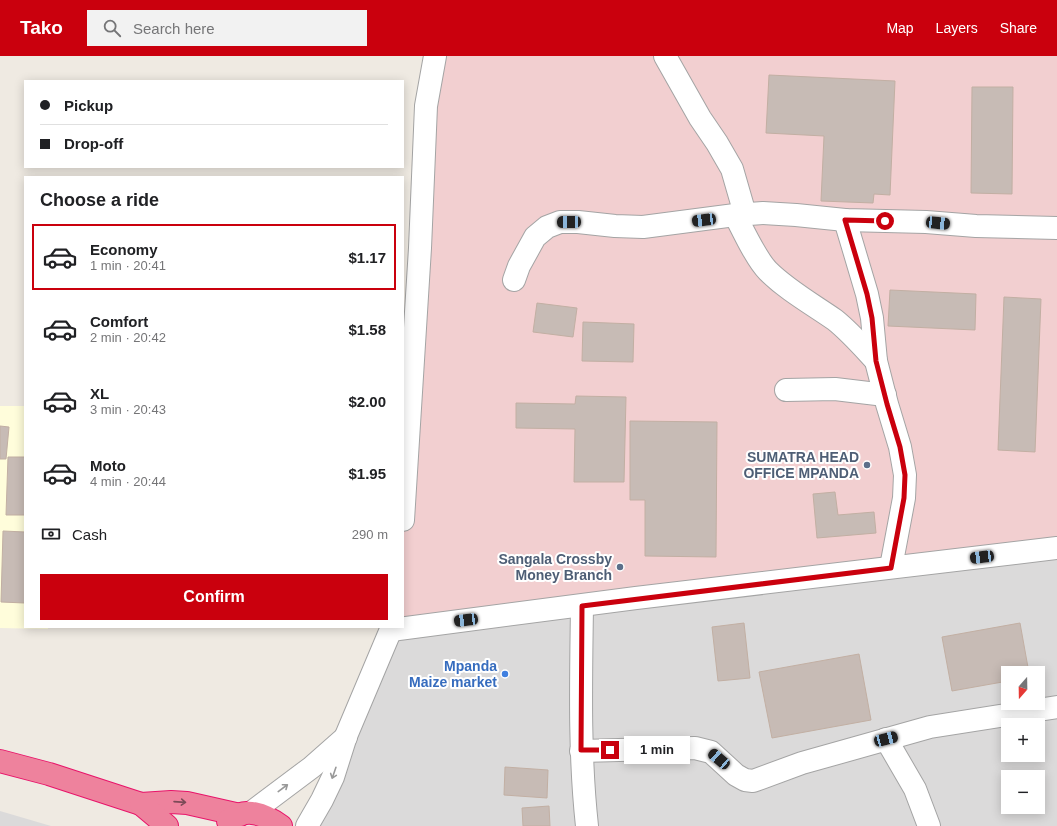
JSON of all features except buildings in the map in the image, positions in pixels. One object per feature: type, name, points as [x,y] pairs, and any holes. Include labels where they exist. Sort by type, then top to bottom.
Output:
[{"type":"highway","points":[[0,761],[49,774],[141,804],[171,802],[187,803],[269,817],[281,826]]},
{"type":"highway","points":[[141,804],[167,826]]},
{"type":"highway","points":[[222,826],[230,819],[246,813]]},
{"type":"street","points":[[404,504],[420,248],[426,106],[435,56]]},
{"type":"street","points":[[666,56],[700,118],[718,143],[732,168],[740,214],[747,239],[767,270],[812,306],[836,321],[858,340],[876,361]]},
{"type":"street","points":[[514,280],[519,266],[535,237],[547,227],[560,222],[643,227],[763,212],[845,220],[1057,228]]},
{"type":"street","points":[[845,220],[867,294],[872,318],[876,361],[900,447],[905,475],[904,498],[891,568]]},
{"type":"street","points":[[786,390],[835,389],[885,395]]},
{"type":"street","points":[[404,627],[1057,548]]},
{"type":"street","points":[[582,606],[581,750],[587,826]]},
{"type":"street","points":[[307,826],[333,777],[346,736],[391,629]]},
{"type":"street","points":[[581,750],[695,748],[711,752],[736,775],[745,780],[753,781],[802,763],[930,727],[1057,707]]},
{"type":"street","points":[[246,813],[312,767],[346,736]]},
{"type":"street","points":[[886,739],[915,789],[929,826]]},
{"type":"shaded area","points":[[435,56],[1057,56],[1057,548],[404,627],[404,506]]},
{"type":"shaded area","points":[[0,406],[24,406],[24,628],[48,629],[0,628]]},
{"type":"shaded area","points":[[1057,548],[1057,826],[299,826],[391,630]]},
{"type":"shaded area","points":[[0,811],[51,826],[0,826]]},
{"type":"place","name":"SUMATRA HEAD OFFICE MPANDA","points":[[867,465]]},
{"type":"place","name":"Sangala Crossby Money Branch","points":[[620,567]]},
{"type":"place","name":"Mpanda Maize market","points":[[505,674]]},
{"type":"route","points":[[610,750],[581,750],[582,606],[636,598],[891,568],[904,498],[905,475],[900,447],[876,361],[872,318],[867,294],[845,220],[885,221]]}]
